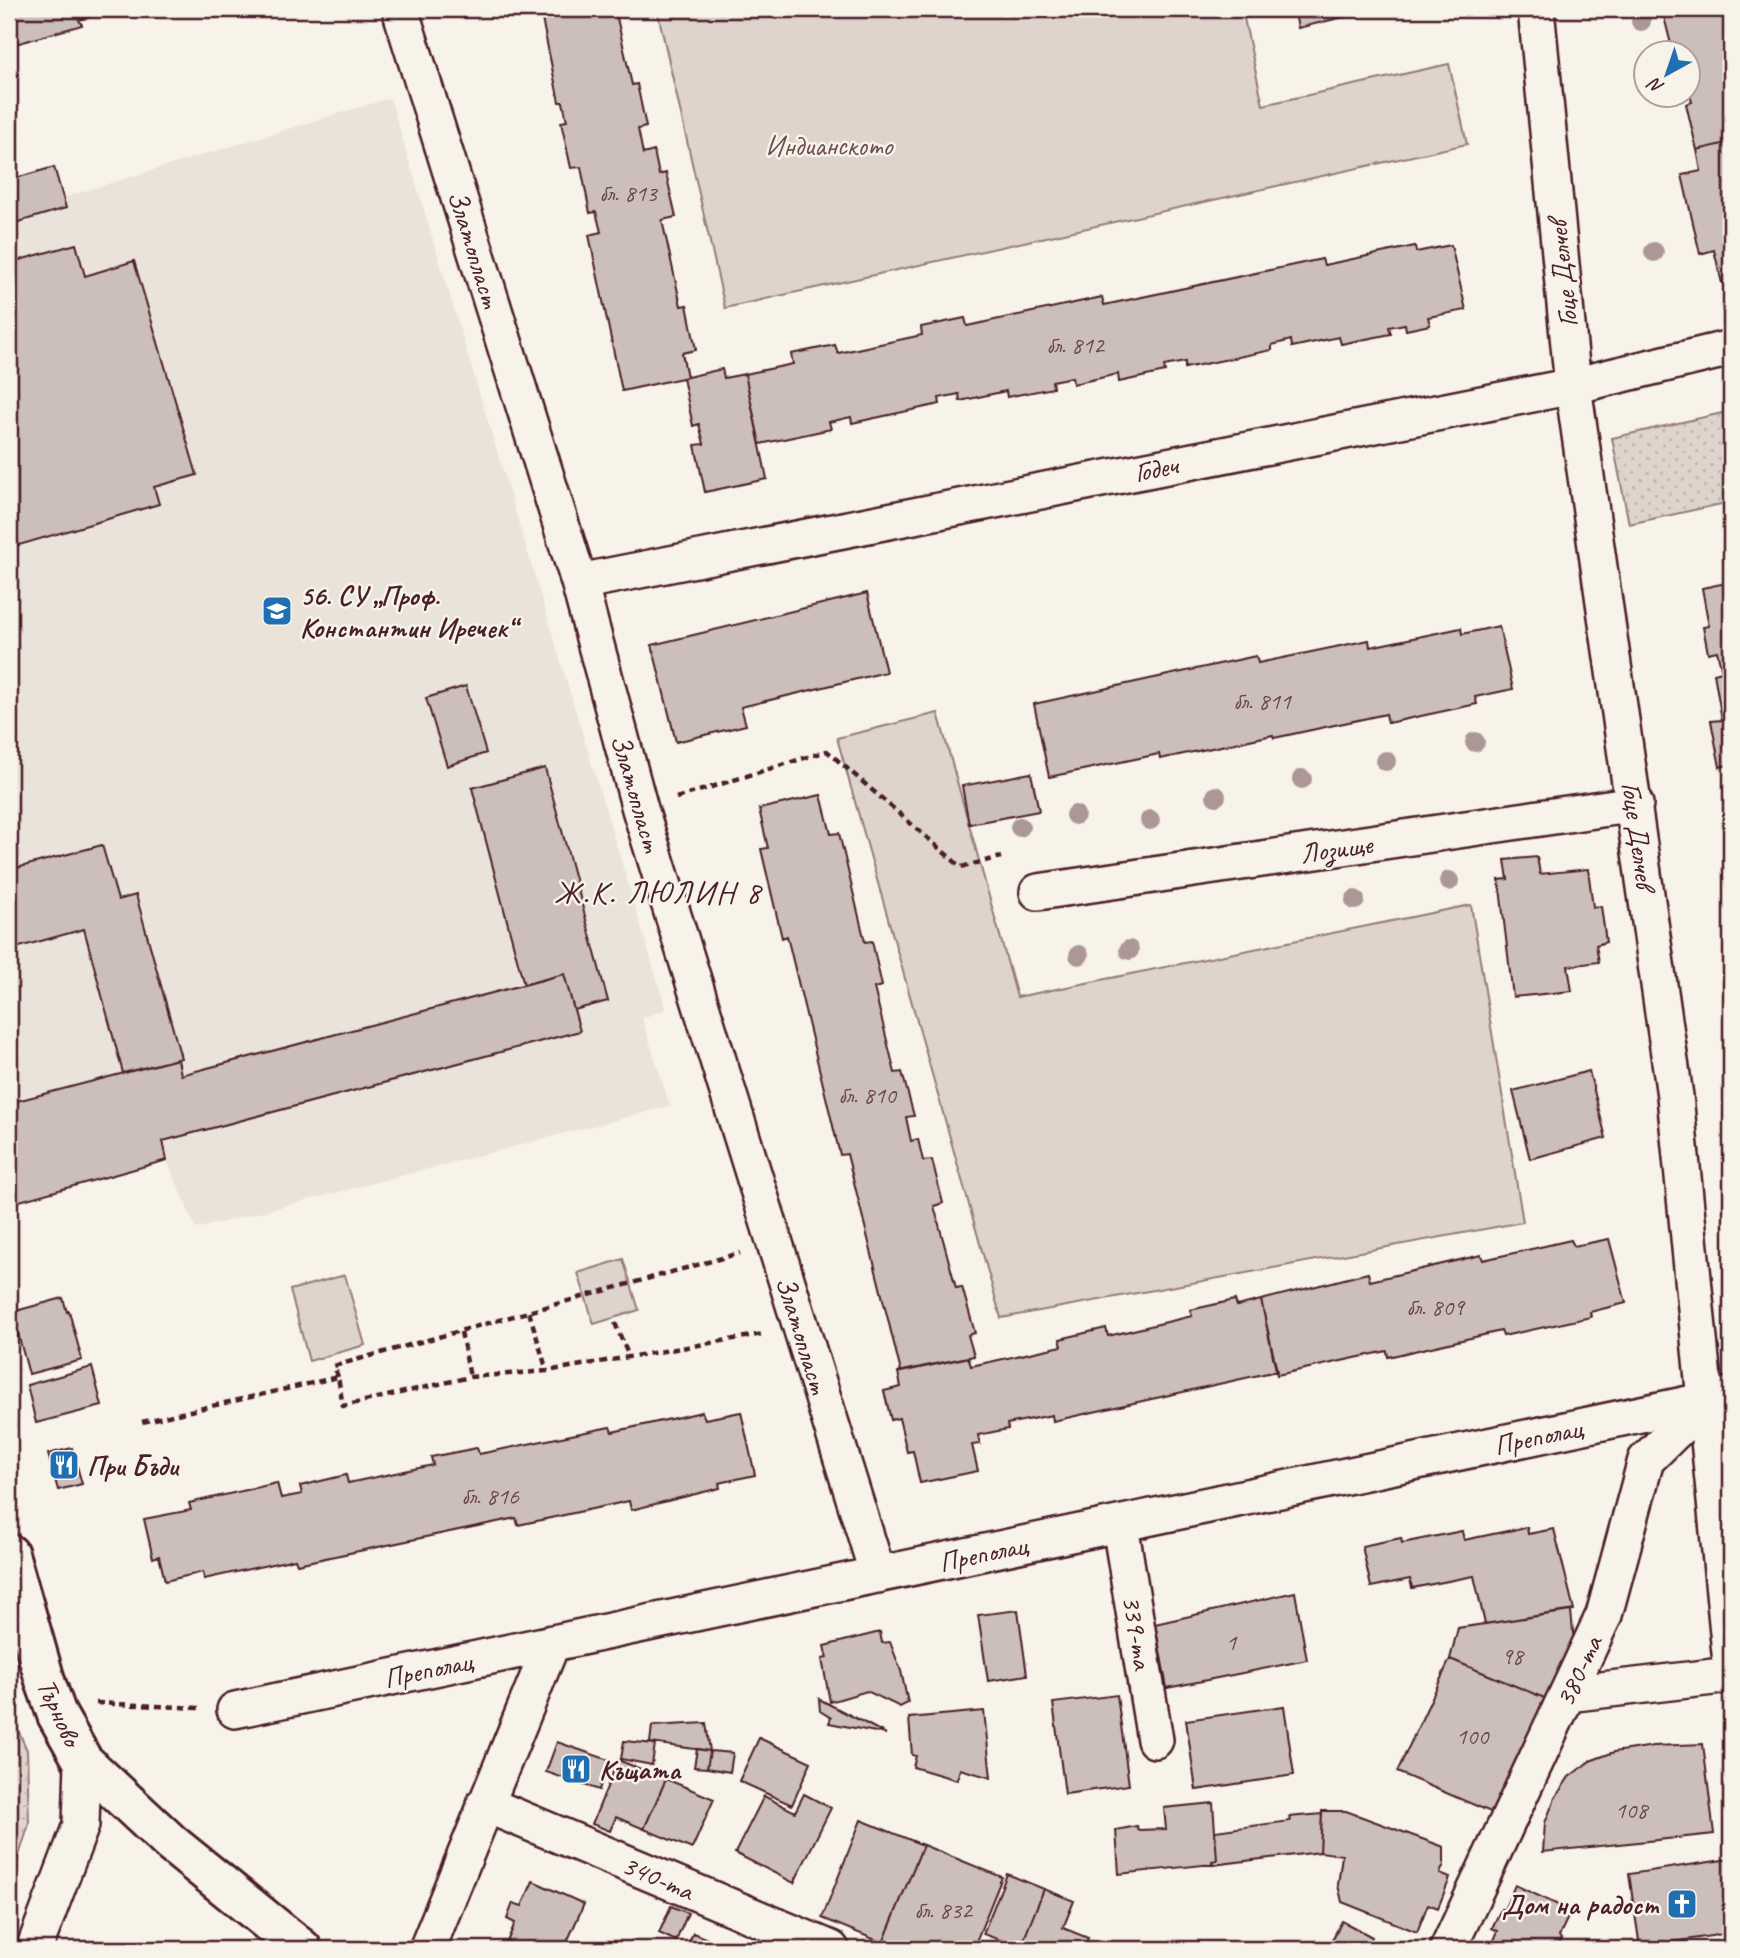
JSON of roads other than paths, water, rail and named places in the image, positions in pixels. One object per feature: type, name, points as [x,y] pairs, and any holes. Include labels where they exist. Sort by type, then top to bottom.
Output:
[{"type":"street","name":"Златопласт","points":[[400,9],[579,582],[640,810],[878,1575]]},
{"type":"street","name":"Гоце Делчев","points":[[1536,9],[1573,386],[1718,1398],[1731,1663]]},
{"type":"street","name":"Годеч","points":[[579,582],[1573,386],[1731,348]]},
{"type":"street","name":"Лозище","points":[[1038,892],[1635,804]]},
{"type":"street","name":"Преполац","points":[[235,1710],[1718,1398]]},
{"type":"street","name":"380-та","points":[[1448,1949],[1604,1615],[1646,1460],[1718,1398]]},
{"type":"street","name":"339-та","points":[[1120,1525],[1155,1740]]},
{"type":"street","name":"Търново","points":[[9,1554],[14,1604],[57,1715],[83,1761],[81,1825],[34,1949]]},
{"type":"street","points":[[427,1949],[552,1643]]},
{"type":"street","points":[[1567,1694],[1731,1675]]},
{"type":"street","points":[[83,1761],[172,1844],[302,1949]]},
{"type":"street","name":"340-та","points":[[485,1804],[831,1949]]},
{"type":"place","name":"56. СУ „Проф. Константин Иречек“","points":[[277,611]]},
{"type":"place","name":"При Бъди","points":[[64,1465]]},
{"type":"place","name":"Къщата","points":[[576,1769]]},
{"type":"place","name":"Дом на радост","points":[[1682,1904]]},
{"type":"district","name":"Ж.К. ЛЮЛИН 8","points":[[658,892]]},
{"type":"park label","name":"Индианското","points":[[829,145]]}]
